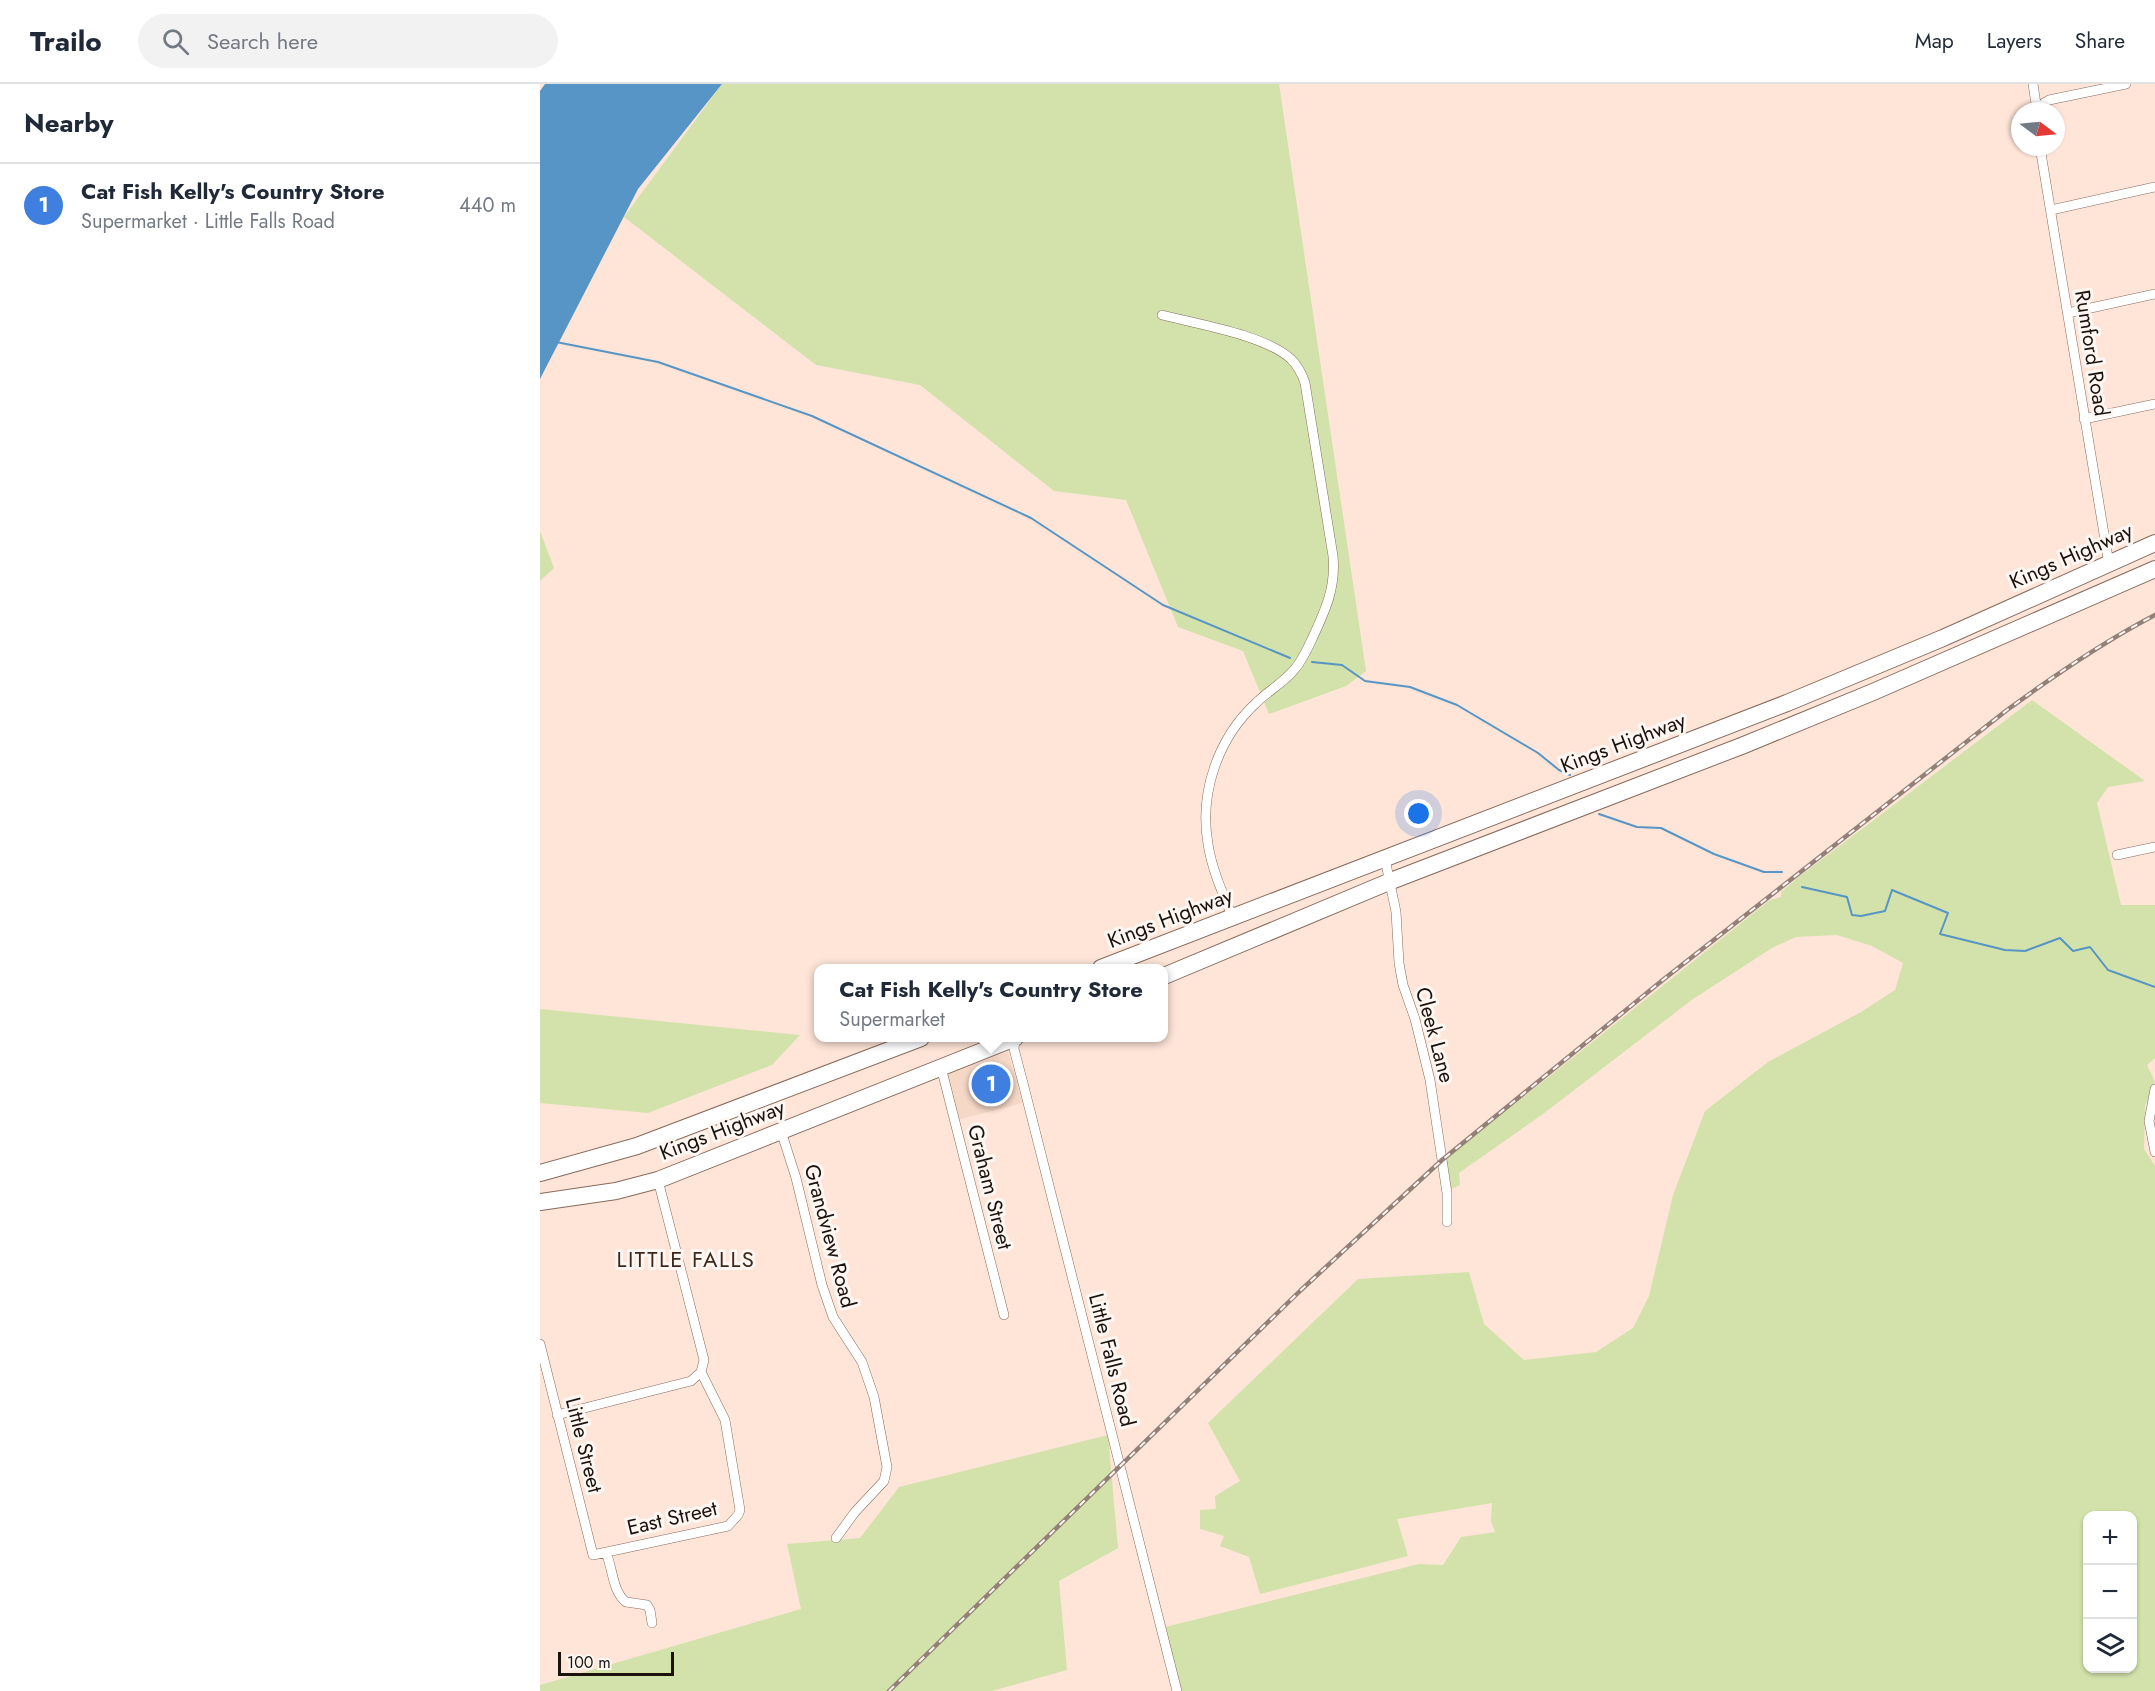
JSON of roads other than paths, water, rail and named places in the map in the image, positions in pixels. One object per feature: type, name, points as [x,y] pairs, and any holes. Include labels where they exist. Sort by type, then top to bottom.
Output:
[{"type":"highway","name":"Kings Highway","points":[[1114,964],[1664,752],[1865,670],[2155,543]]},
{"type":"highway","points":[[1168,974],[1391,881],[1744,745],[1873,692],[2155,568]]},
{"type":"highway","points":[[1865,670],[1873,692]]},
{"type":"highway","name":"Kings Highway","points":[[540,1173],[637,1146],[910,1042]]},
{"type":"highway","name":"Kings Highway","points":[[540,1202],[616,1191],[658,1180],[1005,1042]]},
{"type":"street","points":[[2033,84],[2036,102]]},
{"type":"street","points":[[2047,102],[2126,84]]},
{"type":"street","name":"Rumford Road","points":[[2041,156],[2109,564]]},
{"type":"street","points":[[2050,210],[2155,187]]},
{"type":"street","points":[[2068,314],[2155,294]]},
{"type":"street","points":[[1162,315],[1248,337],[1283,353],[1297,366],[1305,383],[1333,556],[1334,581],[1328,605],[1301,661],[1289,676],[1256,702],[1236,725],[1225,743],[1212,775],[1206,808],[1207,842],[1214,872],[1233,918]]},
{"type":"street","points":[[2084,419],[2155,404]]},
{"type":"street","points":[[2117,855],[2155,847]]},
{"type":"street","name":"Cleek Lane","points":[[1385,859],[1396,912],[1399,963],[1403,985],[1420,1034],[1430,1080],[1447,1193],[1447,1222]]},
{"type":"street","name":"Little Falls Road","points":[[1015,1042],[1014,1049],[1021,1078],[1177,1691]]},
{"type":"street","name":"Graham Street","points":[[941,1067],[1004,1315]]},
{"type":"street","points":[[2155,1089],[2149,1121],[2155,1152]]},
{"type":"street","name":"Grandview Road","points":[[781,1131],[796,1179],[822,1285],[833,1317],[862,1362],[874,1397],[887,1467],[884,1481],[855,1512],[837,1538]]},
{"type":"street","points":[[557,1415],[691,1381],[701,1372],[704,1360],[658,1180]]},
{"type":"street","name":"Little Street","points":[[540,1344],[593,1555]]},
{"type":"street","name":"East Street","points":[[593,1555],[728,1526],[738,1515],[740,1509],[725,1420],[701,1372]]},
{"type":"street","name":"East Street","points":[[606,1552],[618,1594],[626,1602],[647,1605],[652,1623]]},
{"type":"water","points":[[545,84],[722,84],[638,189],[540,379],[540,91]]},
{"type":"waterway","points":[[556,342],[658,362],[812,416],[1031,518],[1163,605],[1290,658]]},
{"type":"waterway","points":[[1312,662],[1342,665],[1365,681],[1410,687],[1457,705],[1538,753],[1559,770],[1570,775]]},
{"type":"waterway","points":[[1599,814],[1637,827],[1661,828],[1714,854],[1764,872],[1782,872]]},
{"type":"waterway","points":[[1802,887],[1847,897],[1852,915],[1861,916],[1885,911],[1892,890],[1948,913],[1940,934],[2005,950],[2025,951],[2060,938],[2073,951],[2090,947],[2108,970],[2155,987]]},
{"type":"railway","points":[[889,1691],[1301,1290],[1442,1160],[1664,979],[2007,710],[2117,636],[2155,615]]},
{"type":"place","name":"Cat Fish Kelly's Country Store","points":[[991,1084]]},
{"type":"district","name":"LITTLE FALLS","points":[[686,1259]]}]
